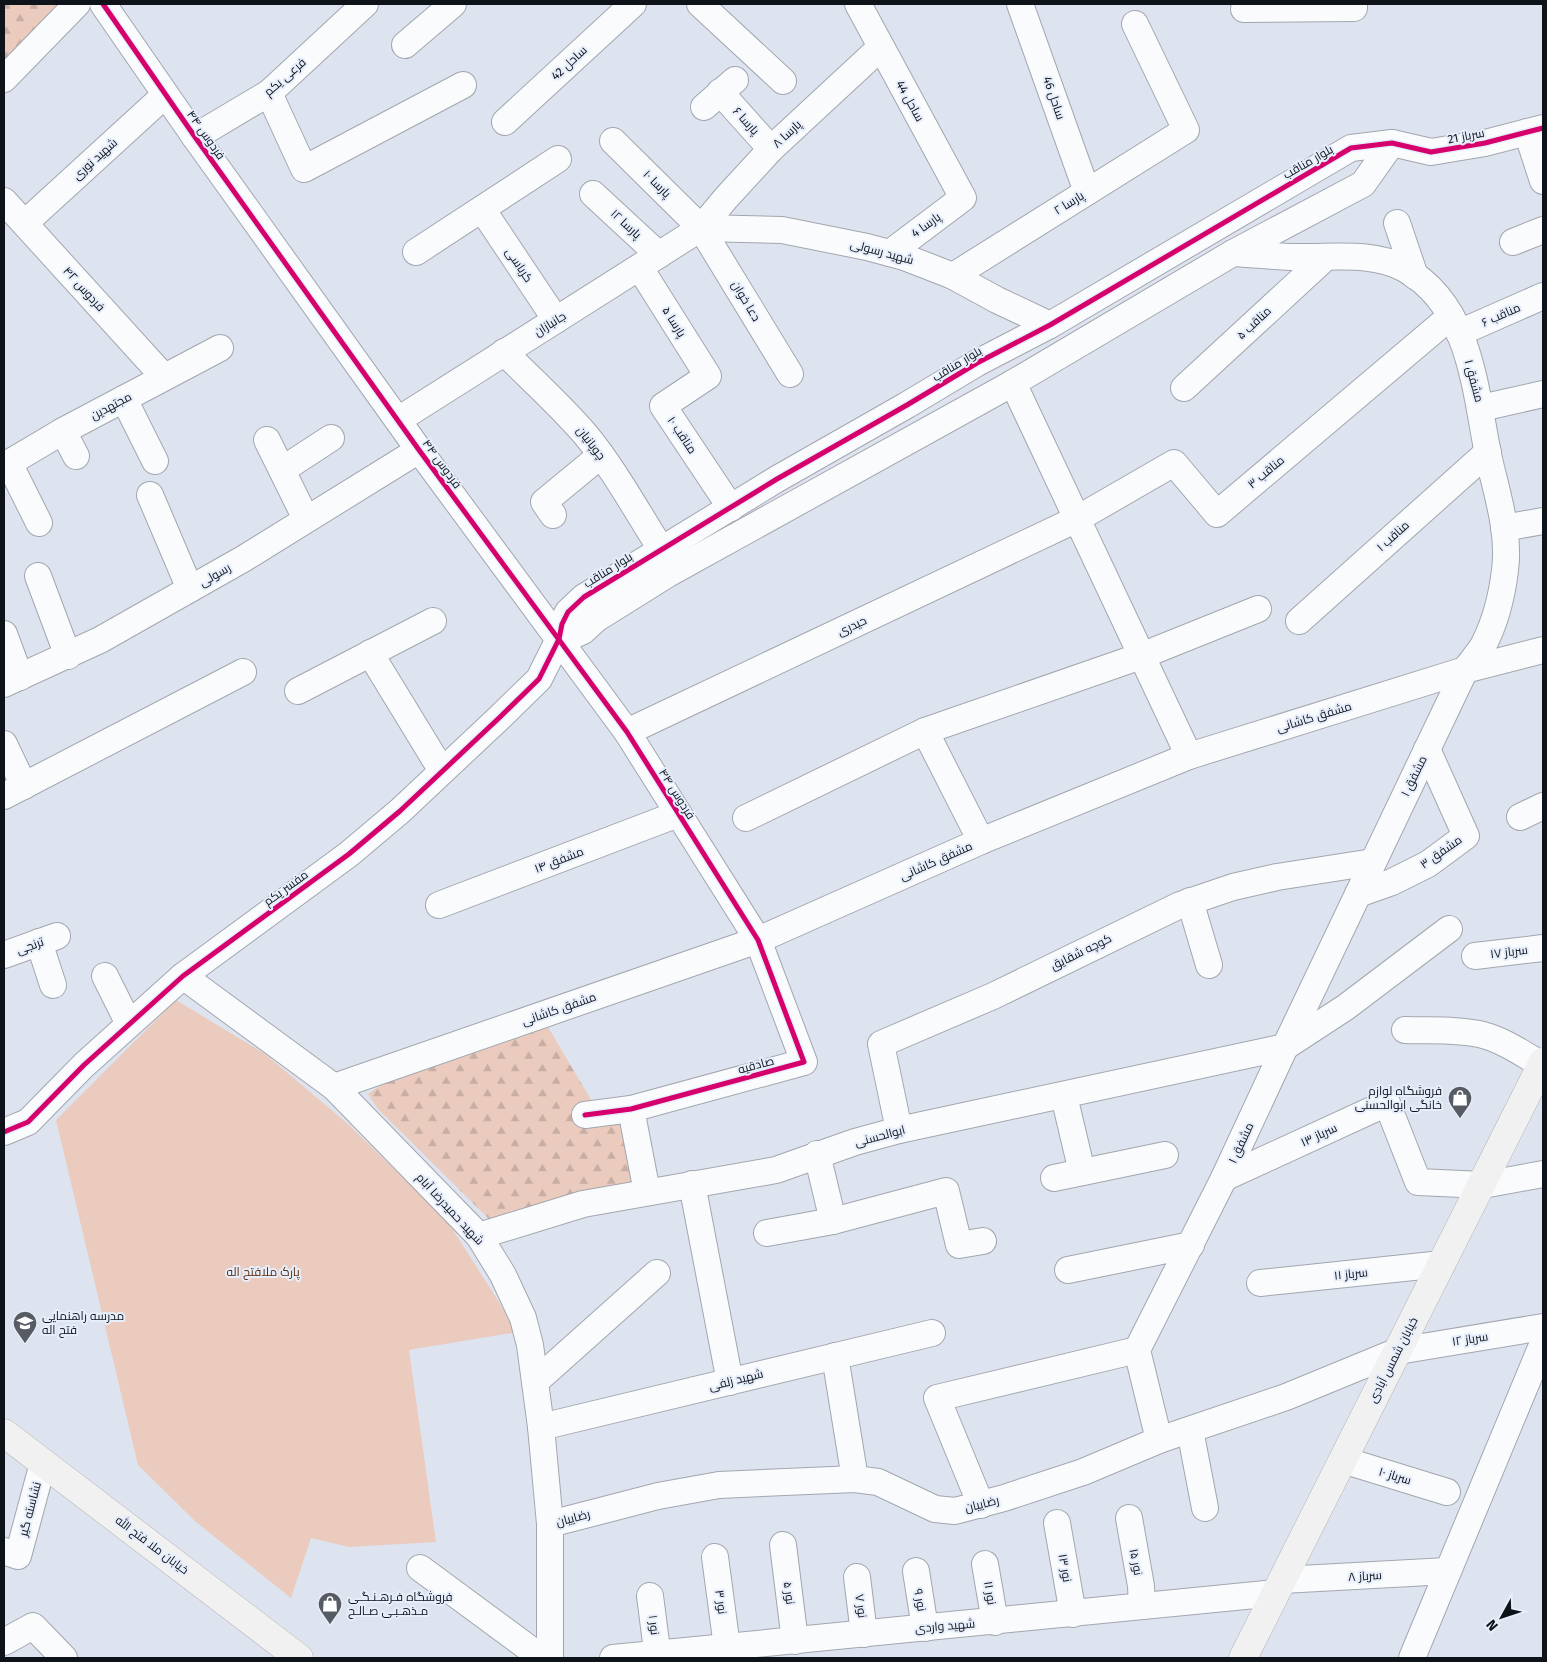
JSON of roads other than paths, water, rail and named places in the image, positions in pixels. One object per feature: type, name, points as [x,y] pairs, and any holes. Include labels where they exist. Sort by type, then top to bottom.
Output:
[{"type":"main road","name":"خیابان شمس آبادی","points":[[1243,1658],[1542,1064]]},
{"type":"main road","name":"خیابان ملا فتح الله","points":[[4,1433],[298,1658]]},
{"type":"street","points":[[4,79],[77,4]]},
{"type":"street","name":"فردوس ۴۴","points":[[103,4],[165,95],[419,450],[627,732],[758,940]]},
{"type":"street","name":"فرعی یکم","points":[[195,137],[269,93],[365,4]]},
{"type":"street","points":[[406,45],[453,4]]},
{"type":"street","name":"ساحل 42","points":[[505,122],[633,4]]},
{"type":"street","points":[[700,4],[783,80]]},
{"type":"street","name":"ساحل 44","points":[[858,4],[963,198]]},
{"type":"street","name":"ساحل 46","points":[[1020,4],[1087,192]]},
{"type":"street","points":[[1244,9],[1354,8],[1354,4]]},
{"type":"street","name":"پارسا ۲","points":[[953,276],[1186,130],[1135,24]]},
{"type":"street","name":"پارسا ۸","points":[[701,228],[771,149],[881,47]]},
{"type":"street","points":[[269,93],[304,169],[463,85]]},
{"type":"street","name":"پارسا ۶","points":[[720,93],[771,149]]},
{"type":"street","name":"شهید نوری","points":[[25,222],[165,95]]},
{"type":"street","points":[[1535,130],[1543,182]]},
{"type":"street","name":"سرباز 21","points":[[1392,143],[1431,152],[1485,143],[1535,130]]},
{"type":"street","name":"پارسا ۱۰","points":[[613,141],[701,228]]},
{"type":"street","points":[[559,639],[570,637],[583,631],[596,620],[668,574],[1013,383],[1233,253],[1363,184],[1392,143]]},
{"type":"street","name":"بلوار مناقب","points":[[559,639],[562,624],[568,612],[584,597],[777,479],[908,405],[977,363],[1050,325],[1351,148],[1392,143]]},
{"type":"street","points":[[416,252],[558,159]]},
{"type":"street","name":"پارسا ۱۲","points":[[593,194],[650,262]]},
{"type":"street","name":"پارسا 4","points":[[890,252],[963,198]]},
{"type":"street","name":"فردوس ۴۲","points":[[4,201],[164,377]]},
{"type":"street","name":"کرباسی","points":[[482,209],[556,320]]},
{"type":"street","points":[[1398,222],[1415,276]]},
{"type":"street","name":"جانبازان","points":[[398,420],[701,228]]},
{"type":"street","name":"شهید رسولی","points":[[701,228],[782,230],[890,252],[953,276],[997,300],[1050,325]]},
{"type":"street","name":"دعا خوان","points":[[701,228],[790,374]]},
{"type":"street","points":[[1513,242],[1543,230]]},
{"type":"street","name":"مشفق ۱","points":[[1137,1350],[1224,1178],[1465,670],[1482,647],[1494,620],[1506,568],[1504,528],[1474,376],[1455,325],[1444,304],[1426,284],[1406,269],[1391,262],[1347,257],[1325,258],[1233,253]]},
{"type":"street","name":"مناقب ۵","points":[[1184,388],[1325,258]]},
{"type":"street","name":"پارسا ۵","points":[[650,262],[708,376]]},
{"type":"street","name":"مناقب ۶","points":[[1455,325],[1543,296]]},
{"type":"street","name":"مناقب ۳","points":[[1077,519],[1174,463],[1217,514],[1455,325]]},
{"type":"street","name":"مجتهدین","points":[[6,465],[63,431],[220,348]]},
{"type":"street","name":"چوپانیان","points":[[504,352],[567,414],[601,455],[661,549]]},
{"type":"street","name":"مناقب ۱۰","points":[[708,376],[663,406],[731,508]]},
{"type":"street","points":[[1013,383],[1189,756]]},
{"type":"street","points":[[1481,408],[1543,394]]},
{"type":"street","points":[[124,399],[155,461]]},
{"type":"street","points":[[63,431],[76,456]]},
{"type":"street","points":[[282,470],[331,438]]},
{"type":"street","points":[[267,440],[306,519]]},
{"type":"street","name":"رسولی","points":[[12,681],[100,640],[190,589],[419,450]]},
{"type":"street","name":"مناقب ۱","points":[[1299,621],[1488,452]]},
{"type":"street","points":[[553,515],[544,502],[601,455]]},
{"type":"street","points":[[6,465],[39,523]]},
{"type":"street","points":[[150,495],[190,589]]},
{"type":"street","name":"حیدری","points":[[627,732],[1077,519]]},
{"type":"street","points":[[1504,528],[1543,521]]},
{"type":"street","points":[[38,576],[68,656]]},
{"type":"street","points":[[746,818],[925,731],[1141,656],[1258,608]]},
{"type":"street","points":[[298,691],[433,621]]},
{"type":"street","points":[[4,634],[12,681]]},
{"type":"street","name":"مفسر یکم","points":[[4,1132],[28,1122],[84,1065],[183,976],[348,854],[400,811],[539,679],[559,639]]},
{"type":"street","name":"مشفق کاشانی","points":[[334,1087],[758,940],[981,841],[1189,756],[1465,670],[1543,650]]},
{"type":"street","points":[[370,653],[442,771]]},
{"type":"street","points":[[4,744],[14,791],[243,672]]},
{"type":"street","points":[[925,731],[981,841]]},
{"type":"street","name":"مشفق ۳","points":[[1358,894],[1392,882],[1428,864],[1466,836],[1427,749]]},
{"type":"street","points":[[1520,817],[1543,806]]},
{"type":"street","name":"مشفق ۱۴","points":[[439,905],[678,814]]},
{"type":"street","name":"کوچه شقایق","points":[[898,1130],[881,1044],[985,999],[1134,926],[1190,902],[1233,887],[1277,877],[1373,862]]},
{"type":"street","points":[[1190,902],[1209,965]]},
{"type":"street","points":[[1285,1047],[1346,1007],[1449,929]]},
{"type":"street","name":"ترنجی","points":[[4,955],[48,939],[53,985]]},
{"type":"street","name":"صادقیه","points":[[585,1115],[631,1109],[804,1062],[758,940]]},
{"type":"street","name":"سرباز ۱۷","points":[[1475,956],[1543,948]]},
{"type":"street","points":[[105,976],[129,1024]]},
{"type":"street","name":"شهید حمیدرضا آبام","points":[[183,976],[334,1087],[479,1236],[504,1275],[523,1318],[530,1345],[541,1427],[550,1524],[550,1658]]},
{"type":"street","points":[[1406,1030],[1482,1034],[1507,1044],[1542,1064]]},
{"type":"street","name":"ابوالحسنی","points":[[479,1236],[583,1204],[776,1170],[817,1154],[898,1130],[1064,1096],[1285,1047]]},
{"type":"street","points":[[1064,1096],[1082,1172]]},
{"type":"street","name":"سرباز ۱۳","points":[[1224,1178],[1387,1103],[1418,1182],[1483,1184]]},
{"type":"street","points":[[631,1109],[647,1192]]},
{"type":"street","points":[[817,1154],[833,1221]]},
{"type":"street","points":[[1054,1178],[1165,1155]]},
{"type":"street","points":[[1483,1184],[1543,1174]]},
{"type":"street","points":[[692,1184],[730,1382]]},
{"type":"street","points":[[767,1233],[833,1221],[946,1191],[959,1245],[983,1241]]},
{"type":"street","points":[[1068,1270],[1191,1245]]},
{"type":"street","name":"سرباز ۱۱","points":[[1260,1283],[1442,1264]]},
{"type":"street","points":[[535,1382],[657,1273]]},
{"type":"street","name":"سرباز ۱۲","points":[[1398,1351],[1543,1327]]},
{"type":"street","name":"شهید زلفی","points":[[541,1427],[932,1333]]},
{"type":"street","points":[[1412,1658],[1543,1343]]},
{"type":"street","points":[[981,1505],[937,1398],[1137,1350],[1159,1440]]},
{"type":"street","name":"رضاییان","points":[[550,1524],[658,1496],[719,1485],[855,1478],[878,1482],[935,1509],[955,1511],[981,1505],[1083,1472],[1159,1440],[1286,1397],[1398,1351]]},
{"type":"street","points":[[835,1356],[855,1478]]},
{"type":"street","points":[[1190,1430],[1205,1508]]},
{"type":"street","name":"سرباز ۱۰","points":[[1343,1460],[1447,1492]]},
{"type":"street","name":"نشاسته گیر","points":[[11,1553],[43,1463]]},
{"type":"street","name":"نور ۱۵","points":[[1129,1518],[1141,1586],[1142,1606]]},
{"type":"street","name":"نور ۱۳","points":[[1056,1523],[1073,1614]]},
{"type":"street","name":"نور ۵","points":[[783,1545],[796,1641]]},
{"type":"street","name":"نور ۳","points":[[715,1557],[727,1647]]},
{"type":"street","name":"نور ۱۱","points":[[985,1564],[995,1622]]},
{"type":"street","points":[[420,1568],[542,1658]]},
{"type":"street","name":"نور ۹","points":[[916,1571],[925,1628]]},
{"type":"street","name":"سرباز ۸","points":[[1279,1586],[1447,1571]]},
{"type":"street","name":"نور ۷","points":[[856,1577],[864,1634]]},
{"type":"street","name":"شهید واردی","points":[[613,1658],[658,1656],[727,1647],[769,1651],[796,1641],[1073,1614],[1279,1586]]},
{"type":"street","name":"نور ۱","points":[[650,1596],[658,1656]]},
{"type":"street","points":[[4,1642],[33,1626],[64,1658]]},
{"type":"place","name":"فروشگاه لوازم خانگی ابوالحسنی","points":[[1460,1119]]},
{"type":"place","name":"مدرسه راهنمایی فتح اله","points":[[25,1344]]},
{"type":"place","name":"فروشگاه فـرهـنـگـی مـذهـبـی صـالـح","points":[[330,1625]]},
{"type":"park label","name":"پارک ملافتح اله","points":[[263,1272]]}]
